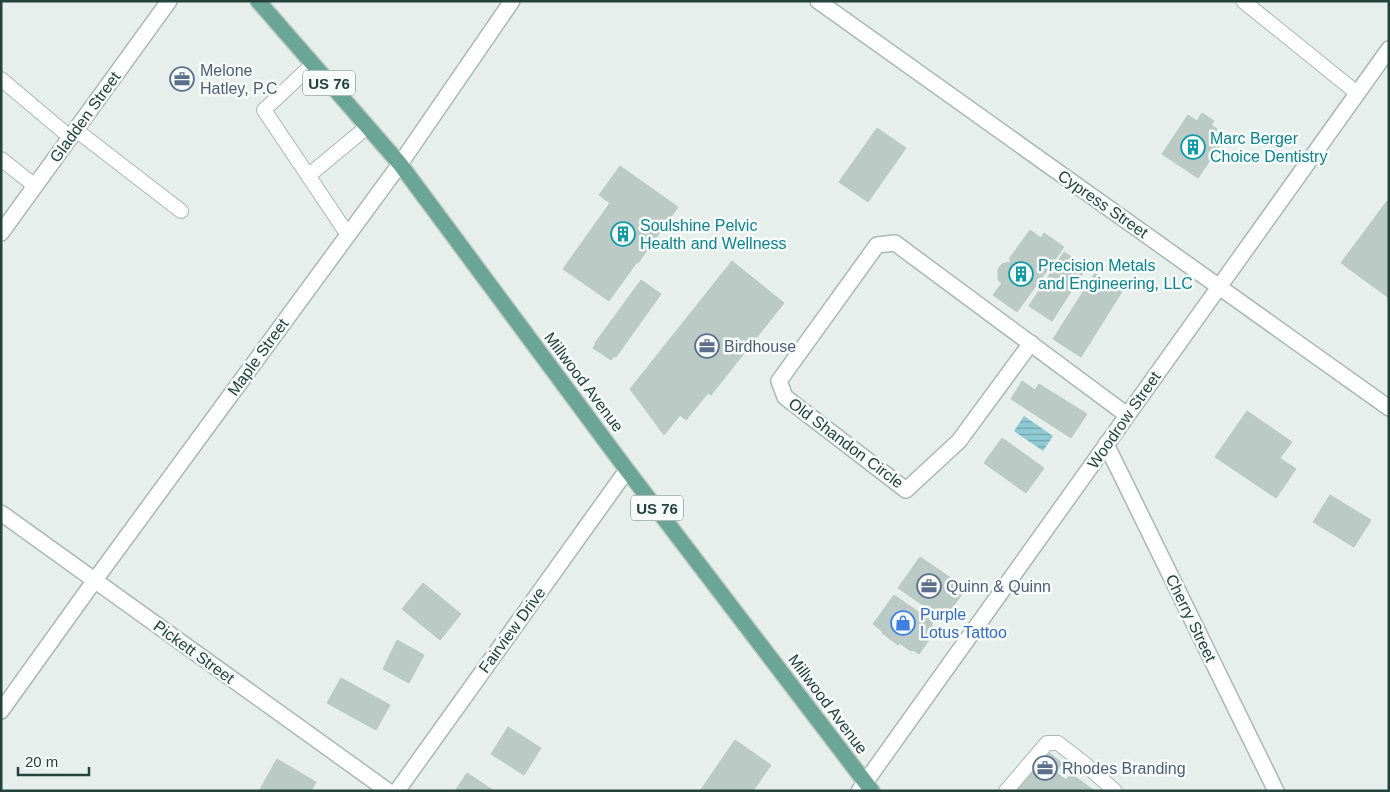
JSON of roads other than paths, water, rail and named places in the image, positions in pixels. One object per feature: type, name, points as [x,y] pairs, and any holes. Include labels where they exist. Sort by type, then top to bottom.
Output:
[{"type":"main road","name":"Millwood Avenue","points":[[258,1],[400,164],[866,788]]},
{"type":"street","name":"Gladden Street","points":[[1,233],[169,1]]},
{"type":"street","name":"Maple Street","points":[[1,711],[400,164],[512,1]]},
{"type":"street","name":"Cypress Street","points":[[818,1],[1389,408]]},
{"type":"street","name":"Woodrow Street","points":[[866,788],[1106,444],[1389,49]]},
{"type":"street","name":"Old Shandon Circle","points":[[1031,343],[959,441],[906,490],[786,397],[779,381],[877,245],[895,243],[1031,343],[1127,415]]},
{"type":"street","name":"Cherry Street","points":[[1106,444],[1276,791]]},
{"type":"street","name":"Fairview Drive","points":[[396,791],[627,470]]},
{"type":"street","name":"Pickett Street","points":[[1,513],[388,791]]},
{"type":"lane","points":[[1243,1],[1357,93]]},
{"type":"lane","points":[[313,64],[264,110],[348,235]]},
{"type":"lane","points":[[1,79],[73,134],[181,211]]},
{"type":"lane","points":[[308,176],[367,127]]},
{"type":"lane","points":[[1,159],[35,186]]},
{"type":"lane","points":[[1006,791],[1047,743],[1058,743],[1115,791]]},
{"type":"water","points":[[1024,416],[1053,436],[1043,451],[1014,431]]},
{"type":"place","name":"Melone Hatley, P.C","points":[[182,79]]},
{"type":"place","name":"Marc Berger Choice Dentistry","points":[[1193,147]]},
{"type":"place","name":"Soulshine Pelvic Health and Wellness","points":[[623,234]]},
{"type":"place","name":"Precision Metals and Engineering, LLC","points":[[1021,274]]},
{"type":"place","name":"Birdhouse","points":[[707,346]]},
{"type":"place","name":"Quinn & Quinn","points":[[929,586]]},
{"type":"place","name":"Purple Lotus Tattoo","points":[[903,623]]},
{"type":"place","name":"Rhodes Branding","points":[[1045,768]]}]
